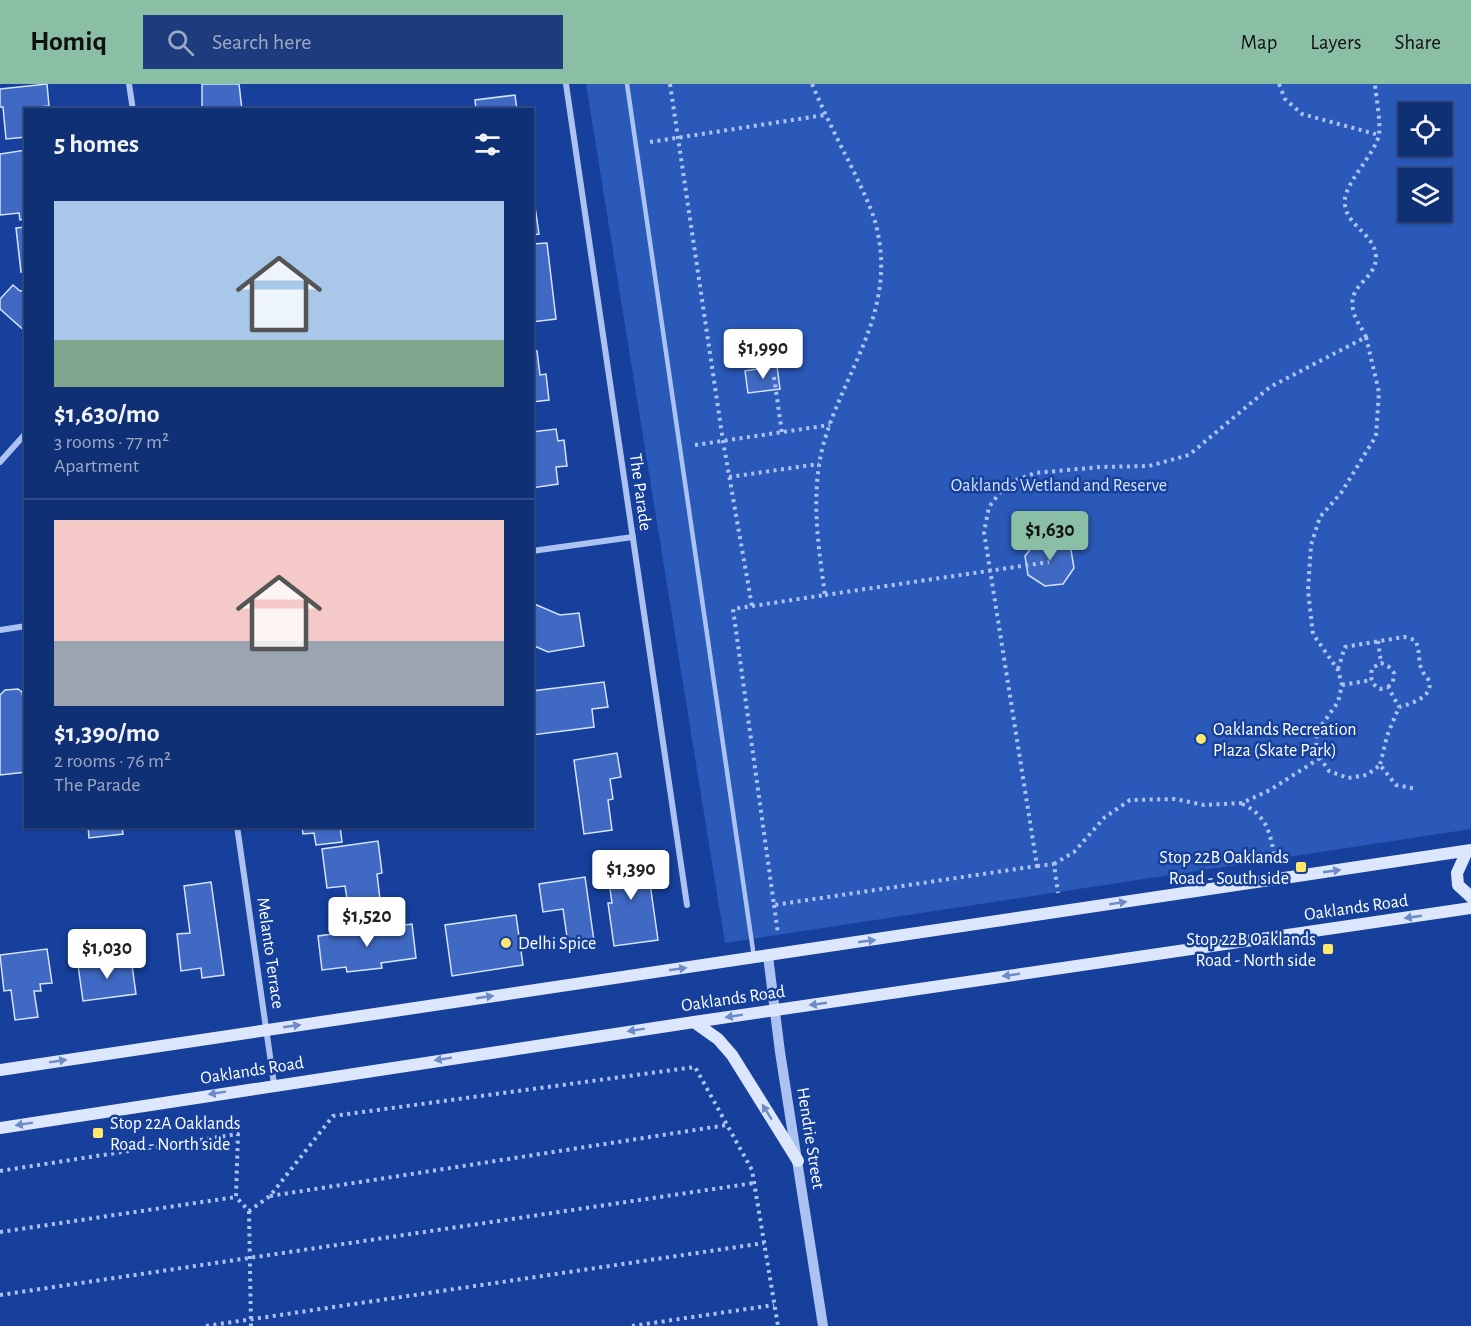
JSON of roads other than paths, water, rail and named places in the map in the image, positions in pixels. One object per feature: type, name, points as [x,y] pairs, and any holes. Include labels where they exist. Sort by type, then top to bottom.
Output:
[{"type":"main road","name":"Oaklands Road","points":[[0,1070],[1469,850]]},
{"type":"main road","points":[[1469,850],[1457,873],[1458,885],[1471,897]]},
{"type":"main road","name":"Oaklands Road","points":[[0,1128],[274,1084],[1471,908]]},
{"type":"main road","points":[[694,1022],[718,1039],[732,1054],[798,1161]]},
{"type":"street","points":[[129,84],[133,108]]},
{"type":"street","name":"The Parade","points":[[566,84],[687,905]]},
{"type":"street","points":[[0,462],[24,435]]},
{"type":"street","points":[[534,551],[633,537]]},
{"type":"street","points":[[0,630],[24,626]]},
{"type":"street","name":"Melanto Terrace","points":[[237,828],[274,1084]]},
{"type":"street","name":"Hendrie Street","points":[[768,956],[774,1010],[823,1326]]},
{"type":"lane","points":[[627,84],[754,957]]},
{"type":"place","name":"Oaklands Recreation Plaza (Skate Park)","points":[[1201,739]]},
{"type":"place","name":"Stop 22B Oaklands Road - South side","points":[[1301,867]]},
{"type":"place","name":"Delhi Spice","points":[[506,943]]},
{"type":"place","name":"Stop 22B Oaklands Road - North side","points":[[1328,949]]},
{"type":"place","name":"Stop 22A Oaklands Road - North side","points":[[98,1133]]},
{"type":"park label","name":"Oaklands Wetland and Reserve","points":[[1059,485]]}]
